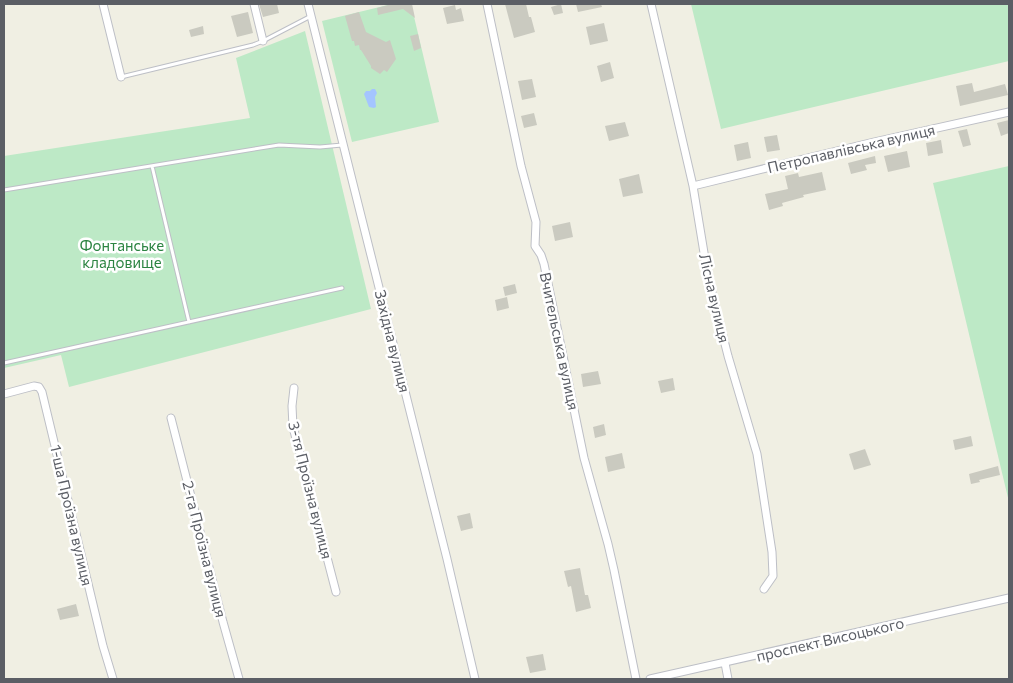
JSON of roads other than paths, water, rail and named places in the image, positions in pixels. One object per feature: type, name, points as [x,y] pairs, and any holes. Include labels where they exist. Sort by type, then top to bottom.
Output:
[{"type":"street","points":[[103,4],[121,77]]},
{"type":"street","points":[[254,4],[263,41]]},
{"type":"street","name":"Західна вулиця","points":[[308,4],[445,550],[475,679]]},
{"type":"street","name":"Вчительська вулиця","points":[[487,4],[521,166],[536,222],[536,246],[544,264],[584,458],[608,544],[636,679]]},
{"type":"street","name":"Лісна вулиця","points":[[651,4],[693,186],[708,277],[728,356],[757,454],[772,552],[773,576],[764,589]]},
{"type":"street","name":"Петропавлівська вулиця","points":[[693,186],[874,142],[1009,112]]},
{"type":"street","name":"1-ша Проїзна вулиця","points":[[4,394],[34,386],[39,387],[42,392],[103,646],[113,679]]},
{"type":"street","name":"3-тя Проїзна вулиця","points":[[294,388],[292,406],[293,427],[336,592]]},
{"type":"street","name":"2-га Проїзна вулиця","points":[[171,418],[239,679]]},
{"type":"street","name":"проспект Висоцького","points":[[650,679],[1009,598]]},
{"type":"street","points":[[725,663],[728,679]]},
{"type":"lane","points":[[121,77],[253,45],[311,16]]},
{"type":"lane","points":[[4,190],[279,145],[344,145]]},
{"type":"lane","points":[[152,166],[189,322]]},
{"type":"lane","points":[[4,363],[342,288]]},
{"type":"water","points":[[375,89],[377,93],[375,97],[376,107],[374,108],[369,107],[364,94]]},
{"type":"park label","name":"Фонтанське кладовище","points":[[122,254]]}]
